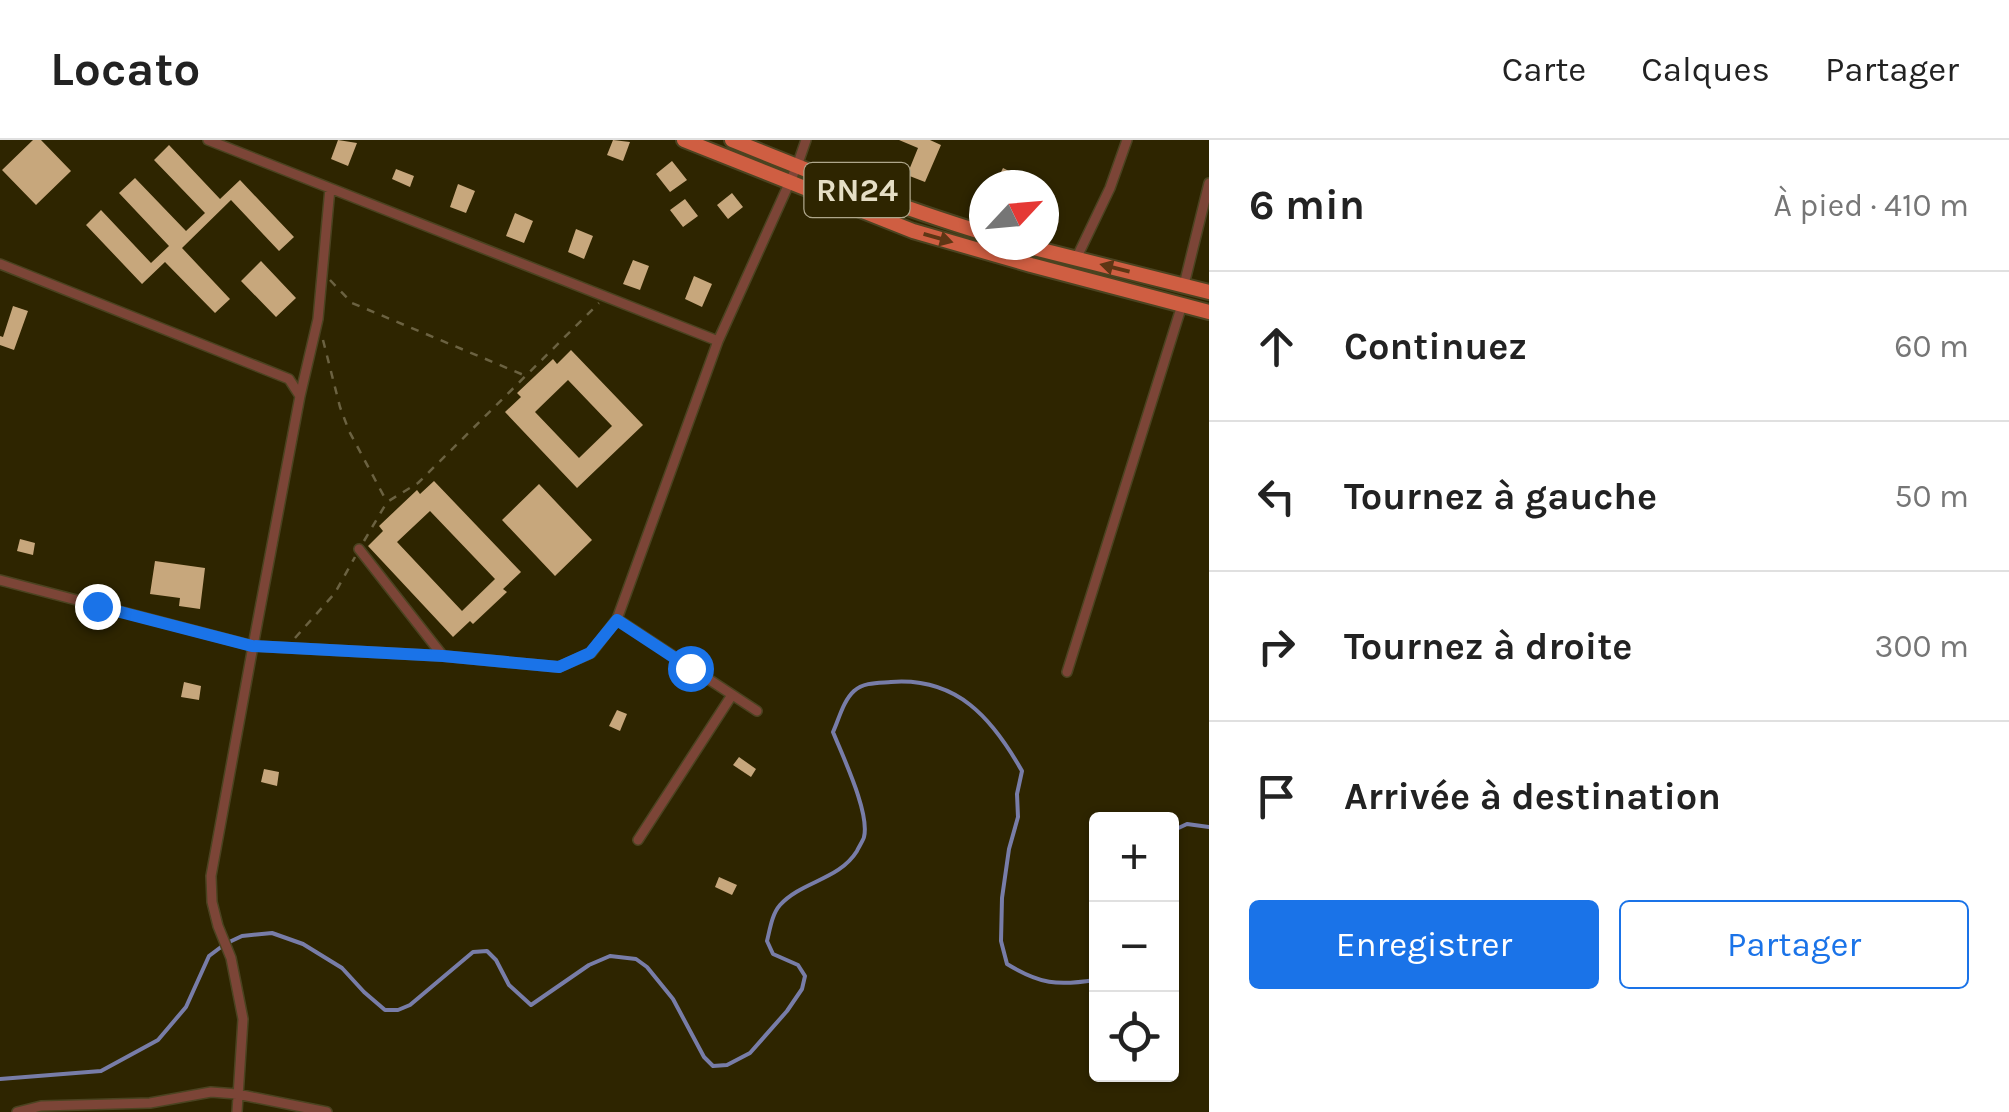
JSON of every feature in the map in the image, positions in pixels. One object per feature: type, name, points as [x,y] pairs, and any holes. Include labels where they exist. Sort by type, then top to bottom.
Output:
[{"type":"main road","name":"RN24","points":[[684,140],[912,230],[1209,312]]},
{"type":"main road","name":"RN24","points":[[732,140],[969,228]]},
{"type":"main road","points":[[1059,255],[1209,292]]},
{"type":"main road","points":[[1144,295],[1147,276]]},
{"type":"street","points":[[208,140],[718,341]]},
{"type":"street","points":[[0,580],[252,646],[443,656],[559,667],[590,653],[617,620],[718,341],[806,140]]},
{"type":"street","points":[[1076,259],[1110,188],[1127,140]]},
{"type":"street","points":[[1184,285],[1209,183]]},
{"type":"street","points":[[236,1112],[244,1019],[231,958],[212,902],[211,876],[300,396],[318,319],[330,188]]},
{"type":"street","points":[[0,264],[289,379],[300,396]]},
{"type":"street","points":[[1067,672],[1182,305]]},
{"type":"street","points":[[359,548],[443,656]]},
{"type":"street","points":[[617,620],[756,711]]},
{"type":"street","points":[[638,840],[732,695]]},
{"type":"street","points":[[17,1112],[41,1106],[150,1102],[212,1092],[327,1112]]},
{"type":"path","points":[[322,272],[352,303],[526,376]]},
{"type":"path","points":[[287,647],[335,594],[387,502],[418,483],[606,297]]},
{"type":"path","points":[[318,319],[340,407],[387,502]]},
{"type":"building","points":[[33,140],[41,140],[71,171],[36,205],[2,170]]},
{"type":"building","points":[[338,140],[357,143],[348,166],[331,159]]},
{"type":"building","points":[[613,140],[630,142],[623,161],[607,155]]},
{"type":"building","points":[[899,140],[930,140],[941,145],[925,182],[907,175],[918,148]]},
{"type":"building","points":[[169,145],[220,199],[240,180],[294,237],[279,251],[231,200],[182,248],[230,299],[215,313],[165,262],[142,284],[86,225],[101,210],[151,263],[169,246],[119,193],[135,178],[186,231],[205,213],[154,160]]},
{"type":"building","points":[[672,161],[687,180],[670,192],[656,174]]},
{"type":"building","points":[[396,169],[414,176],[410,187],[392,179]]},
{"type":"building","points":[[458,184],[475,191],[466,213],[450,207]]},
{"type":"building","points":[[732,193],[743,207],[728,219],[717,205]]},
{"type":"building","points":[[685,199],[698,216],[683,227],[670,210]]},
{"type":"building","points":[[515,213],[533,221],[524,243],[506,236]]},
{"type":"building","points":[[576,229],[593,236],[584,259],[568,252]]},
{"type":"building","points":[[633,260],[649,266],[640,290],[623,284]]},
{"type":"building","points":[[261,261],[296,298],[276,317],[241,281]]},
{"type":"building","points":[[694,276],[712,284],[702,307],[685,299]]},
{"type":"building","points":[[13,306],[28,311],[14,350],[0,345]]},
{"type":"building","points":[[571,350],[643,425],[577,488],[505,412],[521,397],[517,393],[553,359],[557,364]],"holes":[[[568,380],[612,426],[579,458],[535,412]]]},
{"type":"building","points":[[434,481],[521,572],[503,589],[507,592],[453,637],[368,546],[383,531],[379,526],[417,490],[420,494]],"holes":[[[430,511],[495,579],[462,611],[397,542]]]},
{"type":"building","points":[[539,484],[592,540],[555,576],[502,520]]},
{"type":"building","points":[[20,539],[35,543],[33,555],[17,551]]},
{"type":"building","points":[[155,561],[205,568],[200,609],[179,606],[180,598],[150,594]]},
{"type":"building","points":[[184,682],[201,686],[199,700],[181,697]]},
{"type":"building","points":[[617,710],[627,714],[620,731],[609,726]]},
{"type":"building","points":[[739,757],[756,769],[751,777],[733,765]]},
{"type":"building","points":[[264,769],[279,772],[277,786],[261,782]]},
{"type":"building","points":[[719,877],[737,885],[732,895],[715,887]]},
{"type":"waterway","points":[[0,1079],[101,1071],[158,1040],[186,1007],[209,956],[242,936],[272,933],[303,944],[342,968],[385,1010],[410,1005],[473,952],[487,951],[509,985],[531,1005],[589,965],[610,956],[636,959],[673,999],[704,1057],[713,1066],[727,1065],[750,1053],[802,989],[805,976],[798,965],[773,954],[767,941],[777,909],[789,897],[849,861],[864,838],[859,800],[833,732],[850,695],[862,686],[876,683],[935,686],[970,705],[998,734],[1022,771],[1018,817],[1002,898],[1001,941],[1007,964],[1039,979],[1059,983],[1089,981]]},
{"type":"waterway","points":[[1179,828],[1187,824],[1209,827]]},
{"type":"route","points":[[97,606],[252,646],[443,656],[559,667],[590,653],[617,620],[690,668]]}]
